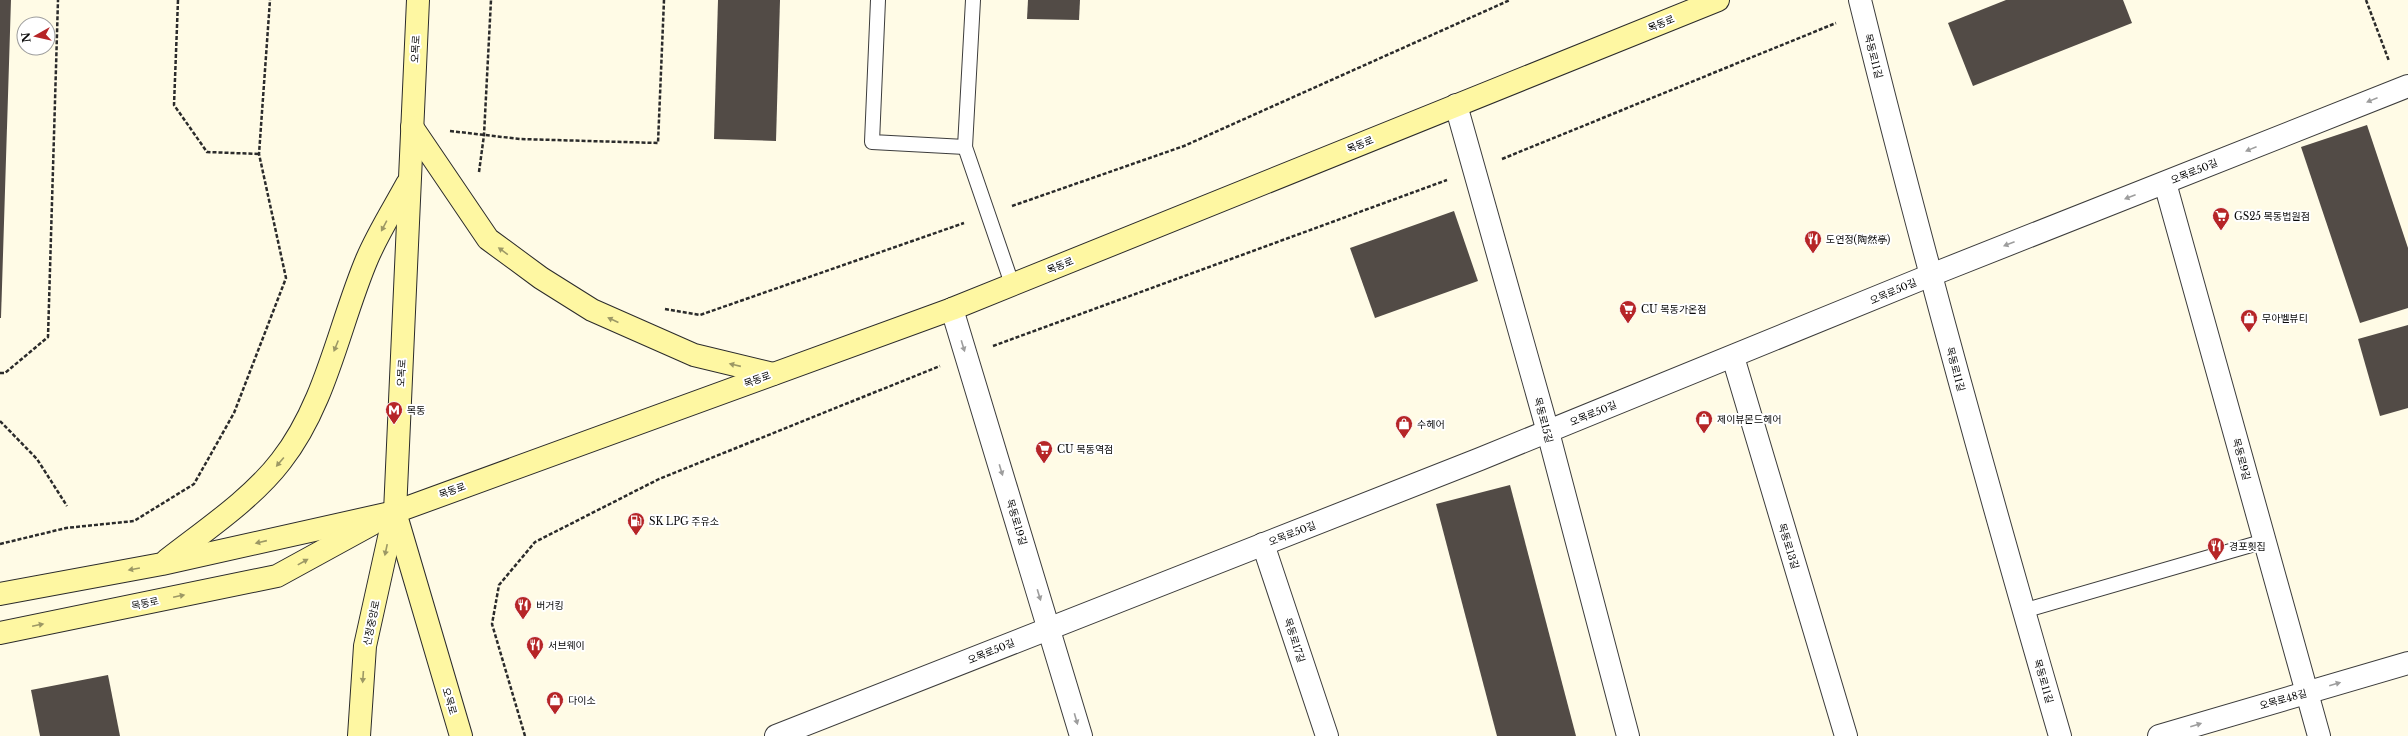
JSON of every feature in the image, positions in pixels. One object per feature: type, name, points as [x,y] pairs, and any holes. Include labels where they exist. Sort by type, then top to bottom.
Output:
[{"type":"main road","name":"오목로","points":[[418,0],[395,512],[461,736]]},
{"type":"main road","name":"목동로","points":[[0,594],[162,564],[395,512],[952,308],[1718,0]]},
{"type":"main road","points":[[412,127],[488,239],[541,278],[592,310],[694,355],[773,374]]},
{"type":"main road","points":[[162,564],[245,498],[280,462],[302,432],[345,324],[367,258],[410,179]]},
{"type":"main road","name":"목동로","points":[[0,633],[278,576],[395,512]]},
{"type":"main road","name":"신정중앙로","points":[[359,736],[365,646],[395,512]]},
{"type":"street","name":"목동로11길","points":[[1862,6],[1910,200],[1984,476],[2060,736]]},
{"type":"street","name":"오목로50길","points":[[776,736],[799,732],[1049,628],[1548,432],[1931,275],[2166,183],[2404,87]]},
{"type":"street","name":"목동로15길","points":[[1456,105],[1548,432],[1628,736]]},
{"type":"street","name":"목동로9길","points":[[2166,183],[2319,736]]},
{"type":"street","name":"목동로19길","points":[[952,308],[1081,736]]},
{"type":"street","name":"목동로13길","points":[[1733,357],[1846,736]]},
{"type":"street","name":"목동로17길","points":[[1263,544],[1327,736]]},
{"type":"street","name":"오목로48길","points":[[2159,736],[2408,663]]},
{"type":"lane","points":[[878,0],[872,142],[965,147]]},
{"type":"lane","points":[[973,0],[965,147],[1012,284]]},
{"type":"lane","points":[[2023,611],[2265,541]]},
{"type":"path","points":[[0,373],[5,373],[48,337],[58,0]]},
{"type":"path","points":[[178,0],[174,105],[208,152],[259,154]]},
{"type":"path","points":[[0,544],[66,528],[134,521],[194,484],[234,413],[286,278],[259,154],[270,0]]},
{"type":"path","points":[[478,176],[484,135],[491,0]]},
{"type":"path","points":[[412,127],[520,139],[658,143],[664,0]]},
{"type":"path","points":[[662,308],[700,316],[1184,146],[1510,0]]},
{"type":"path","points":[[2366,0],[2404,87]]},
{"type":"path","points":[[525,736],[492,624],[499,585],[535,542],[659,479],[966,356],[1475,170],[1862,6]]},
{"type":"path","points":[[0,420],[37,459],[67,506]]},
{"type":"building","points":[[0,0],[11,0],[1,318],[0,318]]},
{"type":"building","points":[[718,0],[780,0],[776,141],[714,139]]},
{"type":"building","points":[[1028,0],[1080,0],[1079,20],[1027,19]]},
{"type":"building","points":[[2006,0],[2123,0],[2132,23],[1973,86],[1948,23]]},
{"type":"building","points":[[2367,125],[2408,248],[2408,308],[2360,323],[2301,147]]},
{"type":"building","points":[[1454,211],[1478,281],[1375,318],[1350,248]]},
{"type":"building","points":[[2408,325],[2408,408],[2380,416],[2358,339]]},
{"type":"building","points":[[1510,485],[1576,736],[1497,736],[1436,504]]},
{"type":"building","points":[[108,675],[120,736],[40,736],[31,690]]},
{"type":"place","name":"GS25 목동법원점","points":[[2221,231]]},
{"type":"place","name":"도연정(陶然亭)","points":[[1813,254]]},
{"type":"place","name":"CU 목동가온점","points":[[1628,324]]},
{"type":"place","name":"무아벨뷰티","points":[[2249,333]]},
{"type":"place","name":"목동","points":[[394,425]]},
{"type":"place","name":"제이뷰몬드헤어","points":[[1704,434]]},
{"type":"place","name":"수헤어","points":[[1404,439]]},
{"type":"place","name":"CU 목동역점","points":[[1044,464]]},
{"type":"place","name":"SK LPG 주유소","points":[[636,536]]},
{"type":"place","name":"경포횟집","points":[[2216,561]]},
{"type":"place","name":"버거킹","points":[[523,620]]},
{"type":"place","name":"서브웨이","points":[[535,660]]},
{"type":"place","name":"다이소","points":[[555,715]]}]
